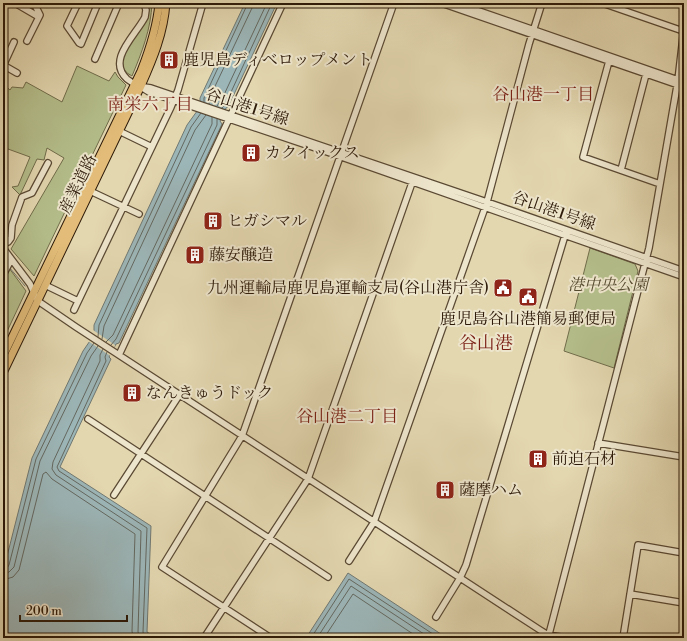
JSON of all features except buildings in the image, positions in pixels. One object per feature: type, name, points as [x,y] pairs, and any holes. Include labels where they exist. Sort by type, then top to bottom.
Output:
[{"type":"main road","name":"産業道路","points":[[3,356],[33,291],[119,131],[138,85],[150,48],[157,24],[159,3]]},
{"type":"main road","name":"産業道路","points":[[3,373],[38,301],[87,189],[160,40],[164,23],[166,3]]},
{"type":"street","points":[[15,3],[39,17]]},
{"type":"street","points":[[27,41],[40,16],[34,3]]},
{"type":"street","points":[[78,3],[68,26],[81,44],[98,3]]},
{"type":"street","points":[[95,58],[119,3]]},
{"type":"street","points":[[138,85],[130,81],[123,74],[119,67],[119,61],[122,53],[145,16],[146,10],[144,3]]},
{"type":"street","points":[[74,310],[174,98],[203,3]]},
{"type":"street","points":[[117,354],[227,116],[283,3]]},
{"type":"street","points":[[271,638],[162,567],[242,436],[394,3]]},
{"type":"street","points":[[441,3],[677,82],[684,87]]},
{"type":"street","points":[[456,3],[532,33],[646,74],[677,82],[684,82]]},
{"type":"street","points":[[349,561],[374,522],[486,204],[532,33],[542,3]]},
{"type":"street","points":[[548,636],[646,260],[677,82],[683,29],[602,3]]},
{"type":"street","points":[[14,42],[3,66],[17,73]]},
{"type":"street","points":[[609,61],[583,157],[660,184]]},
{"type":"street","points":[[621,170],[646,74]]},
{"type":"street","name":"谷山港1号線","points":[[138,85],[151,88],[196,106],[341,154],[566,233],[684,271]]},
{"type":"street","points":[[119,131],[152,147]]},
{"type":"street","points":[[3,244],[8,242],[11,238],[12,225],[22,198],[32,192],[48,163]]},
{"type":"street","points":[[204,638],[308,479],[413,180]]},
{"type":"street","points":[[87,189],[139,214]]},
{"type":"street","points":[[436,617],[460,578],[466,565],[566,233]]},
{"type":"street","points":[[3,248],[10,263],[30,284],[38,301],[89,336],[180,394],[548,636],[567,638]]},
{"type":"street","name":"谷山港1号線","points":[[646,260],[684,277]]},
{"type":"street","points":[[3,275],[10,263]]},
{"type":"street","points":[[45,284],[78,301]]},
{"type":"street","points":[[114,495],[180,394]]},
{"type":"street","points":[[88,419],[328,577]]},
{"type":"street","points":[[598,443],[684,457]]},
{"type":"street","points":[[623,638],[638,545],[684,553]]},
{"type":"street","points":[[630,594],[684,603]]},
{"type":"green space","points":[[146,3],[152,3],[150,22],[132,76],[125,71],[122,64],[123,57],[144,22],[146,15]]},
{"type":"green space","points":[[77,66],[109,81],[115,72],[126,85],[34,276],[11,249],[64,158],[47,148],[44,160],[37,159],[20,195],[12,187],[18,186],[30,157],[8,149],[3,145],[3,84],[10,90],[12,87],[23,88],[26,82],[62,102]]},
{"type":"green space","name":"港中央公園","points":[[590,248],[635,264],[638,271],[614,368],[564,351]]},
{"type":"green space","points":[[9,268],[26,291],[3,340],[3,279]]},
{"type":"water","points":[[245,3],[277,3],[228,107],[226,108],[220,121],[222,124],[119,343],[116,344],[109,357],[111,359],[60,467],[151,526],[147,632],[156,638],[3,638],[3,572],[32,458],[83,351],[94,335],[94,325],[187,125],[200,107],[200,98]]},
{"type":"water","points":[[348,573],[447,638],[306,638]]},
{"type":"pier","points":[[93,330],[115,345],[112,357],[88,341]]},
{"type":"waterway","points":[[3,259],[7,262]]},
{"type":"waterway","points":[[9,267],[25,286]]},
{"type":"place","name":"鹿児島ディベロップメント","points":[[169,60]]},
{"type":"place","name":"カクイックス","points":[[251,153]]},
{"type":"place","name":"ヒガシマル","points":[[213,221]]},
{"type":"place","name":"藤安醸造","points":[[195,255]]},
{"type":"place","name":"九州運輸局鹿児島運輸支局(谷山港庁舎)","points":[[503,288]]},
{"type":"place","name":"鹿児島谷山港簡易郵便局","points":[[528,297]]},
{"type":"place","name":"なんきゅうドック","points":[[132,393]]},
{"type":"place","name":"前迫石材","points":[[538,459]]},
{"type":"place","name":"薩摩ハム","points":[[445,490]]},
{"type":"district","name":"谷山港一丁目","points":[[543,95]]},
{"type":"district","name":"南栄六丁目","points":[[150,105]]},
{"type":"district","name":"谷山港","points":[[486,343]]},
{"type":"district","name":"谷山港二丁目","points":[[347,417]]}]
